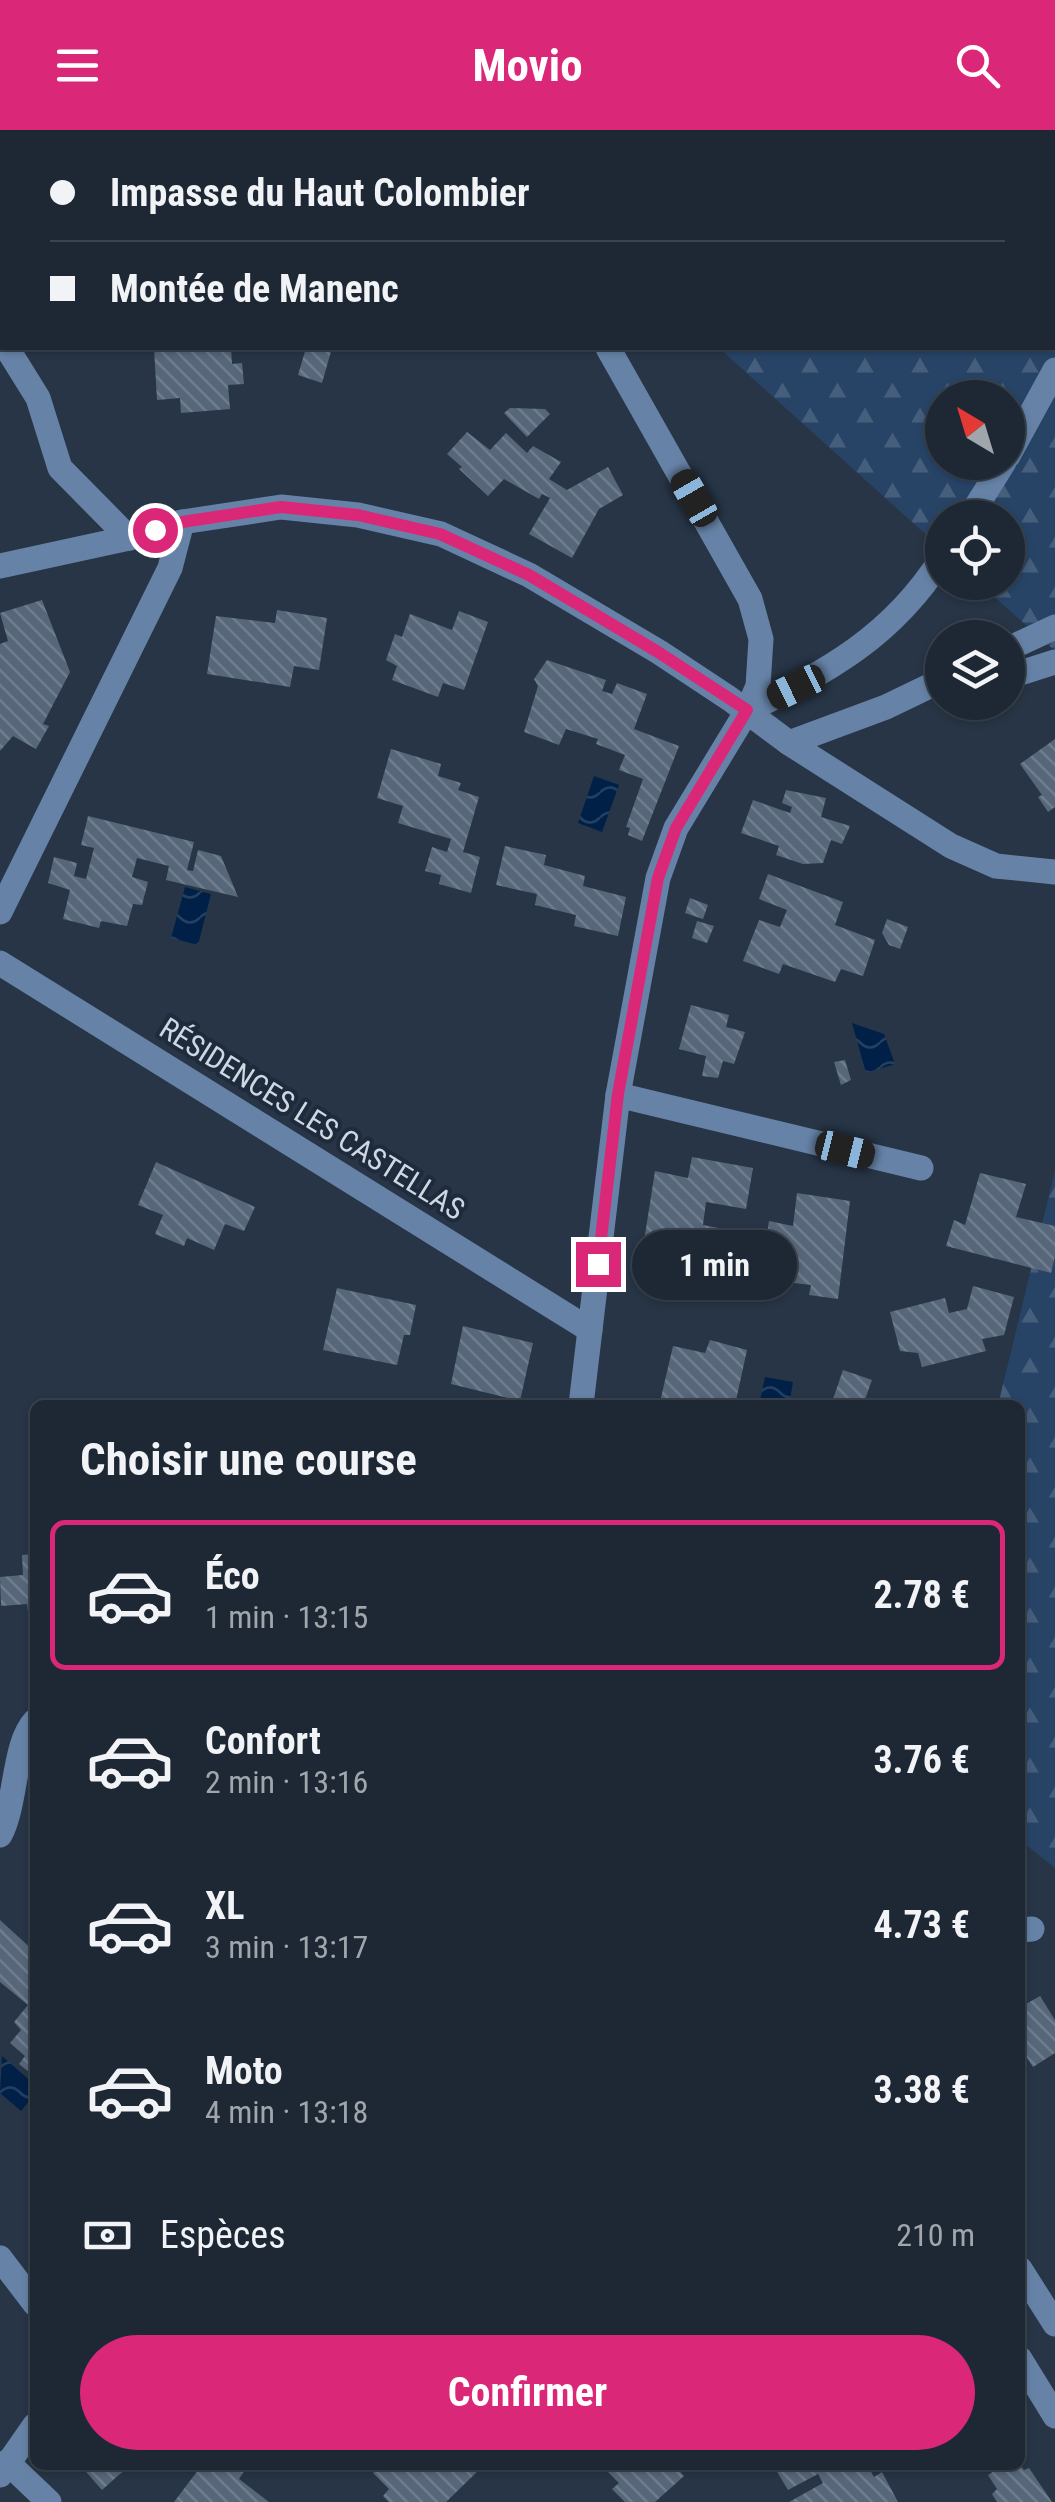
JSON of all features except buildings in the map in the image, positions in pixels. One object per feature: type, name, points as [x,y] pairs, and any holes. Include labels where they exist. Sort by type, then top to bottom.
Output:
[{"type":"street","points":[[7,350],[38,398],[60,468],[128,538]]},
{"type":"street","points":[[582,1400],[618,1094],[634,998],[665,858],[698,788],[747,710],[761,668],[761,640],[750,599],[609,350]]},
{"type":"street","points":[[1025,424],[1055,370]]},
{"type":"street","points":[[0,566],[182,522],[281,507],[358,515],[440,534],[529,575],[658,652],[912,823],[982,861],[1055,872]]},
{"type":"street","points":[[0,912],[170,568],[182,522]]},
{"type":"street","points":[[747,710],[850,656],[892,620],[925,579]]},
{"type":"street","points":[[1025,641],[1055,627]]},
{"type":"street","points":[[1025,672],[1055,662]]},
{"type":"street","points":[[789,743],[925,688]]},
{"type":"street","points":[[886,706],[925,698]]},
{"type":"street","name":"RÉSIDENCES LES CASTELLAS","points":[[0,963],[590,1330]]},
{"type":"street","points":[[618,1094],[921,1168]]},
{"type":"street","points":[[0,1835],[30,1728]]},
{"type":"street","points":[[0,2258],[30,2297]]},
{"type":"street","points":[[1025,2278],[1055,2324]]},
{"type":"street","points":[[1025,2367],[1055,2416]]},
{"type":"street","points":[[30,2431],[3,2469],[49,2502]]},
{"type":"green space","points":[[721,350],[1055,350],[1055,651],[1025,620],[998,600],[1025,600],[1025,500],[925,500],[925,534]]},
{"type":"green space","points":[[1055,1171],[1055,1868],[1025,1844],[1025,1400],[999,1400]]},
{"type":"water","points":[[594,776],[619,785],[602,832],[578,823]]},
{"type":"water","points":[[185,887],[211,894],[198,945],[171,938]]},
{"type":"water","points":[[852,1023],[884,1034],[895,1064],[866,1073]]},
{"type":"water","points":[[765,1377],[793,1382],[790,1400],[760,1400]]},
{"type":"water","points":[[2,2056],[30,2081],[30,2100],[21,2111],[0,2093]]},
{"type":"route","points":[[155,530],[182,522],[281,507],[358,515],[440,534],[529,575],[747,710],[676,828],[658,878],[618,1094],[598,1264]]}]
